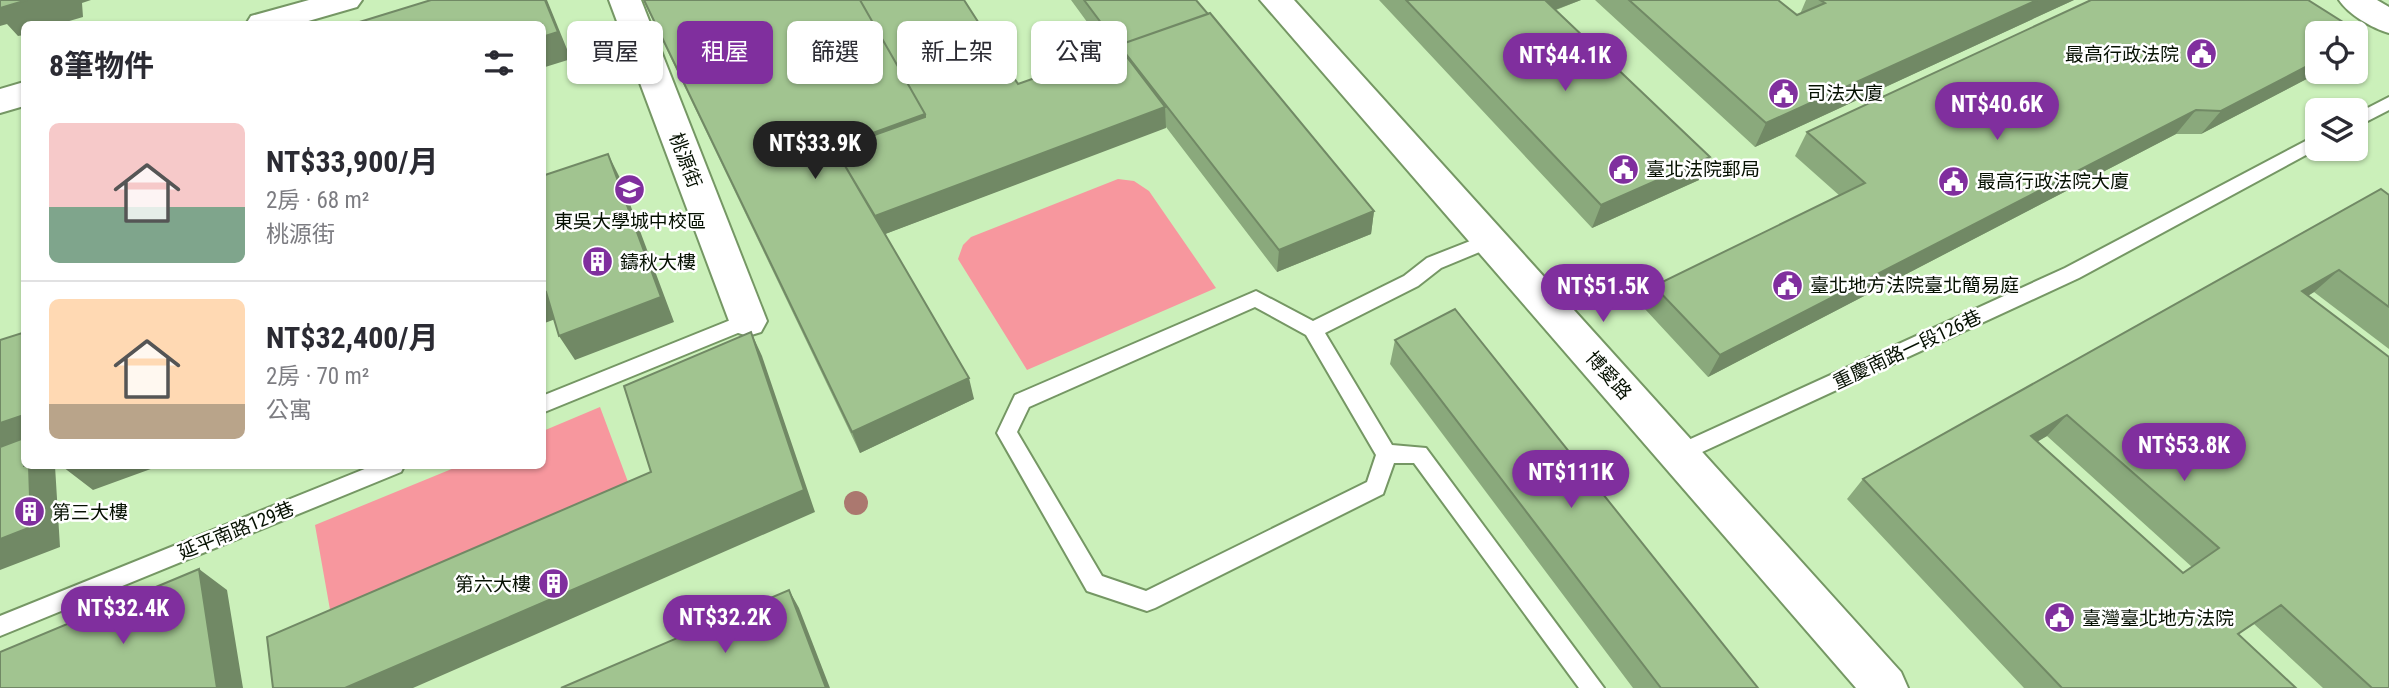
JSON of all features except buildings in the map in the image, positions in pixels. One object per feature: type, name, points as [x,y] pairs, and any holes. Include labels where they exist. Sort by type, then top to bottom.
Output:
[{"type":"street","points":[[272,21],[346,0]]},
{"type":"street","name":"桃源街","points":[[625,0],[748,321]]},
{"type":"street","name":"博愛路","points":[[1276,0],[1488,241],[1680,453],[1885,688]]},
{"type":"street","points":[[2355,0],[2389,22]]},
{"type":"street","points":[[0,102],[21,95]]},
{"type":"lane","points":[[2368,114],[2389,103]]},
{"type":"lane","name":"重慶南路一段126巷","points":[[1680,453],[2072,273],[2305,147]]},
{"type":"lane","points":[[1313,330],[1411,281],[1434,263],[1488,241]]},
{"type":"lane","points":[[1256,298],[1313,330],[1386,454],[1376,488],[1147,601],[1095,584],[1007,433],[1022,401],[1256,298]]},
{"type":"lane","points":[[546,403],[748,321]]},
{"type":"lane","points":[[1386,454],[1419,454],[1593,688]]},
{"type":"lane","name":"延平南路129巷","points":[[0,626],[387,469]]},
{"type":"shaded area","points":[[1118,179],[1134,181],[1149,191],[1216,288],[1027,370],[958,259],[963,245],[971,237]]},
{"type":"shaded area","points":[[600,407],[631,490],[332,621],[315,525],[452,469],[546,469],[546,430]]},
{"type":"place","name":"最高行政法院","points":[[2202,54]]},
{"type":"place","name":"司法大廈","points":[[1784,93]]},
{"type":"place","name":"臺北法院郵局","points":[[1623,169]]},
{"type":"place","name":"最高行政法院大廈","points":[[1954,181]]},
{"type":"place","name":"東吳大學城中校區","points":[[630,190]]},
{"type":"place","name":"鑄秋大樓","points":[[597,262]]},
{"type":"place","name":"臺北地方法院臺北簡易庭","points":[[1787,285]]},
{"type":"place","name":"第三大樓","points":[[29,512]]},
{"type":"place","name":"第六大樓","points":[[554,584]]},
{"type":"place","name":"臺灣臺北地方法院","points":[[2059,618]]}]
